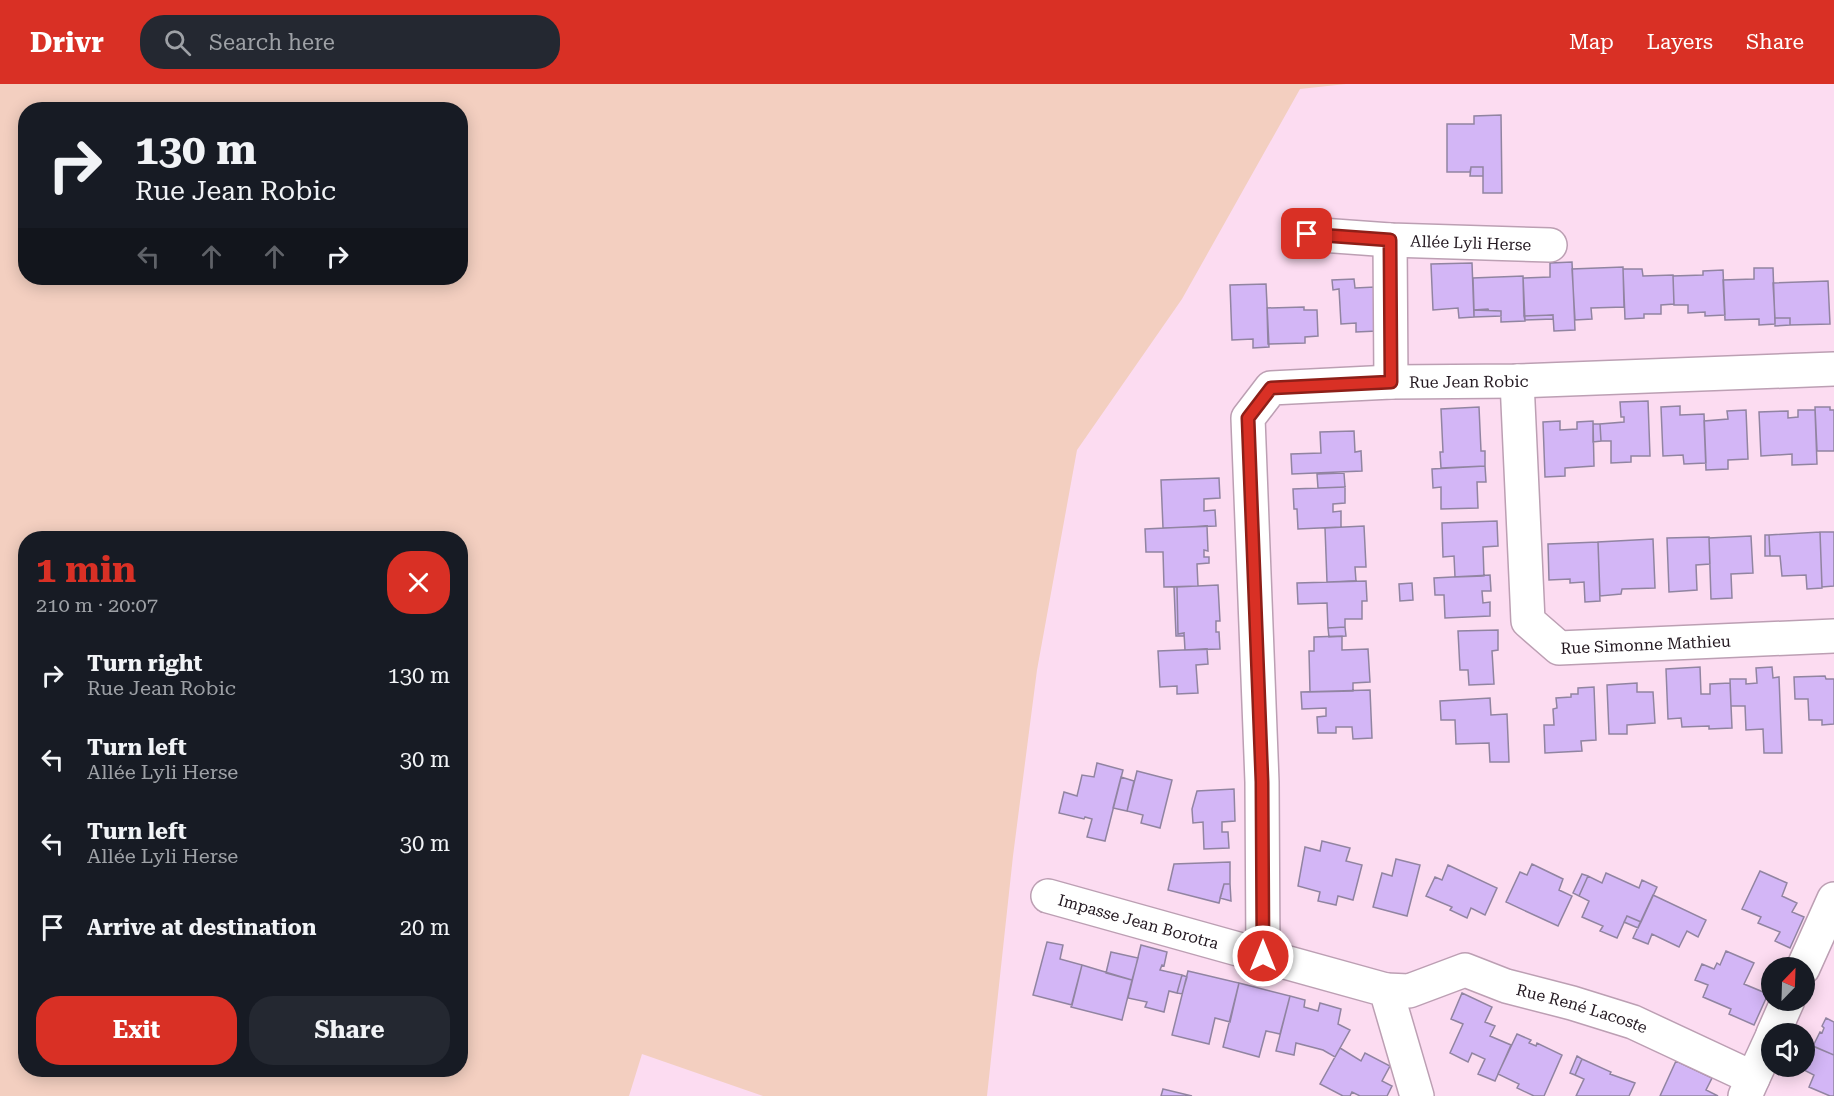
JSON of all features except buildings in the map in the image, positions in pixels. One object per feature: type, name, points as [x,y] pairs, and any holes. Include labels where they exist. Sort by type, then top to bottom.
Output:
[{"type":"street","name":"Allée Lyli Herse","points":[[1307,234],[1390,240],[1550,245]]},
{"type":"street","name":"Allée Lyli Herse","points":[[1390,240],[1391,382]]},
{"type":"street","name":"Rue Jean Robic","points":[[1263,956],[1262,782],[1248,418],[1271,388],[1391,382],[1517,381],[1834,369]]},
{"type":"street","name":"Rue Simonne Mathieu","points":[[1517,381],[1528,621],[1559,648],[1834,636]]},
{"type":"street","name":"Impasse Jean Borotra","points":[[1048,896],[1263,956]]},
{"type":"street","points":[[1808,957],[1834,900]]},
{"type":"street","points":[[1263,956],[1386,990],[1417,1096]]},
{"type":"street","name":"Rue René Lacoste","points":[[1386,990],[1409,991],[1465,970],[1506,986],[1633,1022],[1749,1087]]},
{"type":"street","points":[[1749,1087],[1761,1060]]},
{"type":"shaded area","points":[[0,84],[1346,84],[1300,89],[1182,299],[1077,450],[1037,670],[1013,856],[987,1096],[763,1096],[642,1054],[629,1096],[0,1096]]},
{"type":"route","points":[[1263,956],[1262,782],[1248,418],[1271,388],[1391,382],[1390,240],[1307,234]]}]
